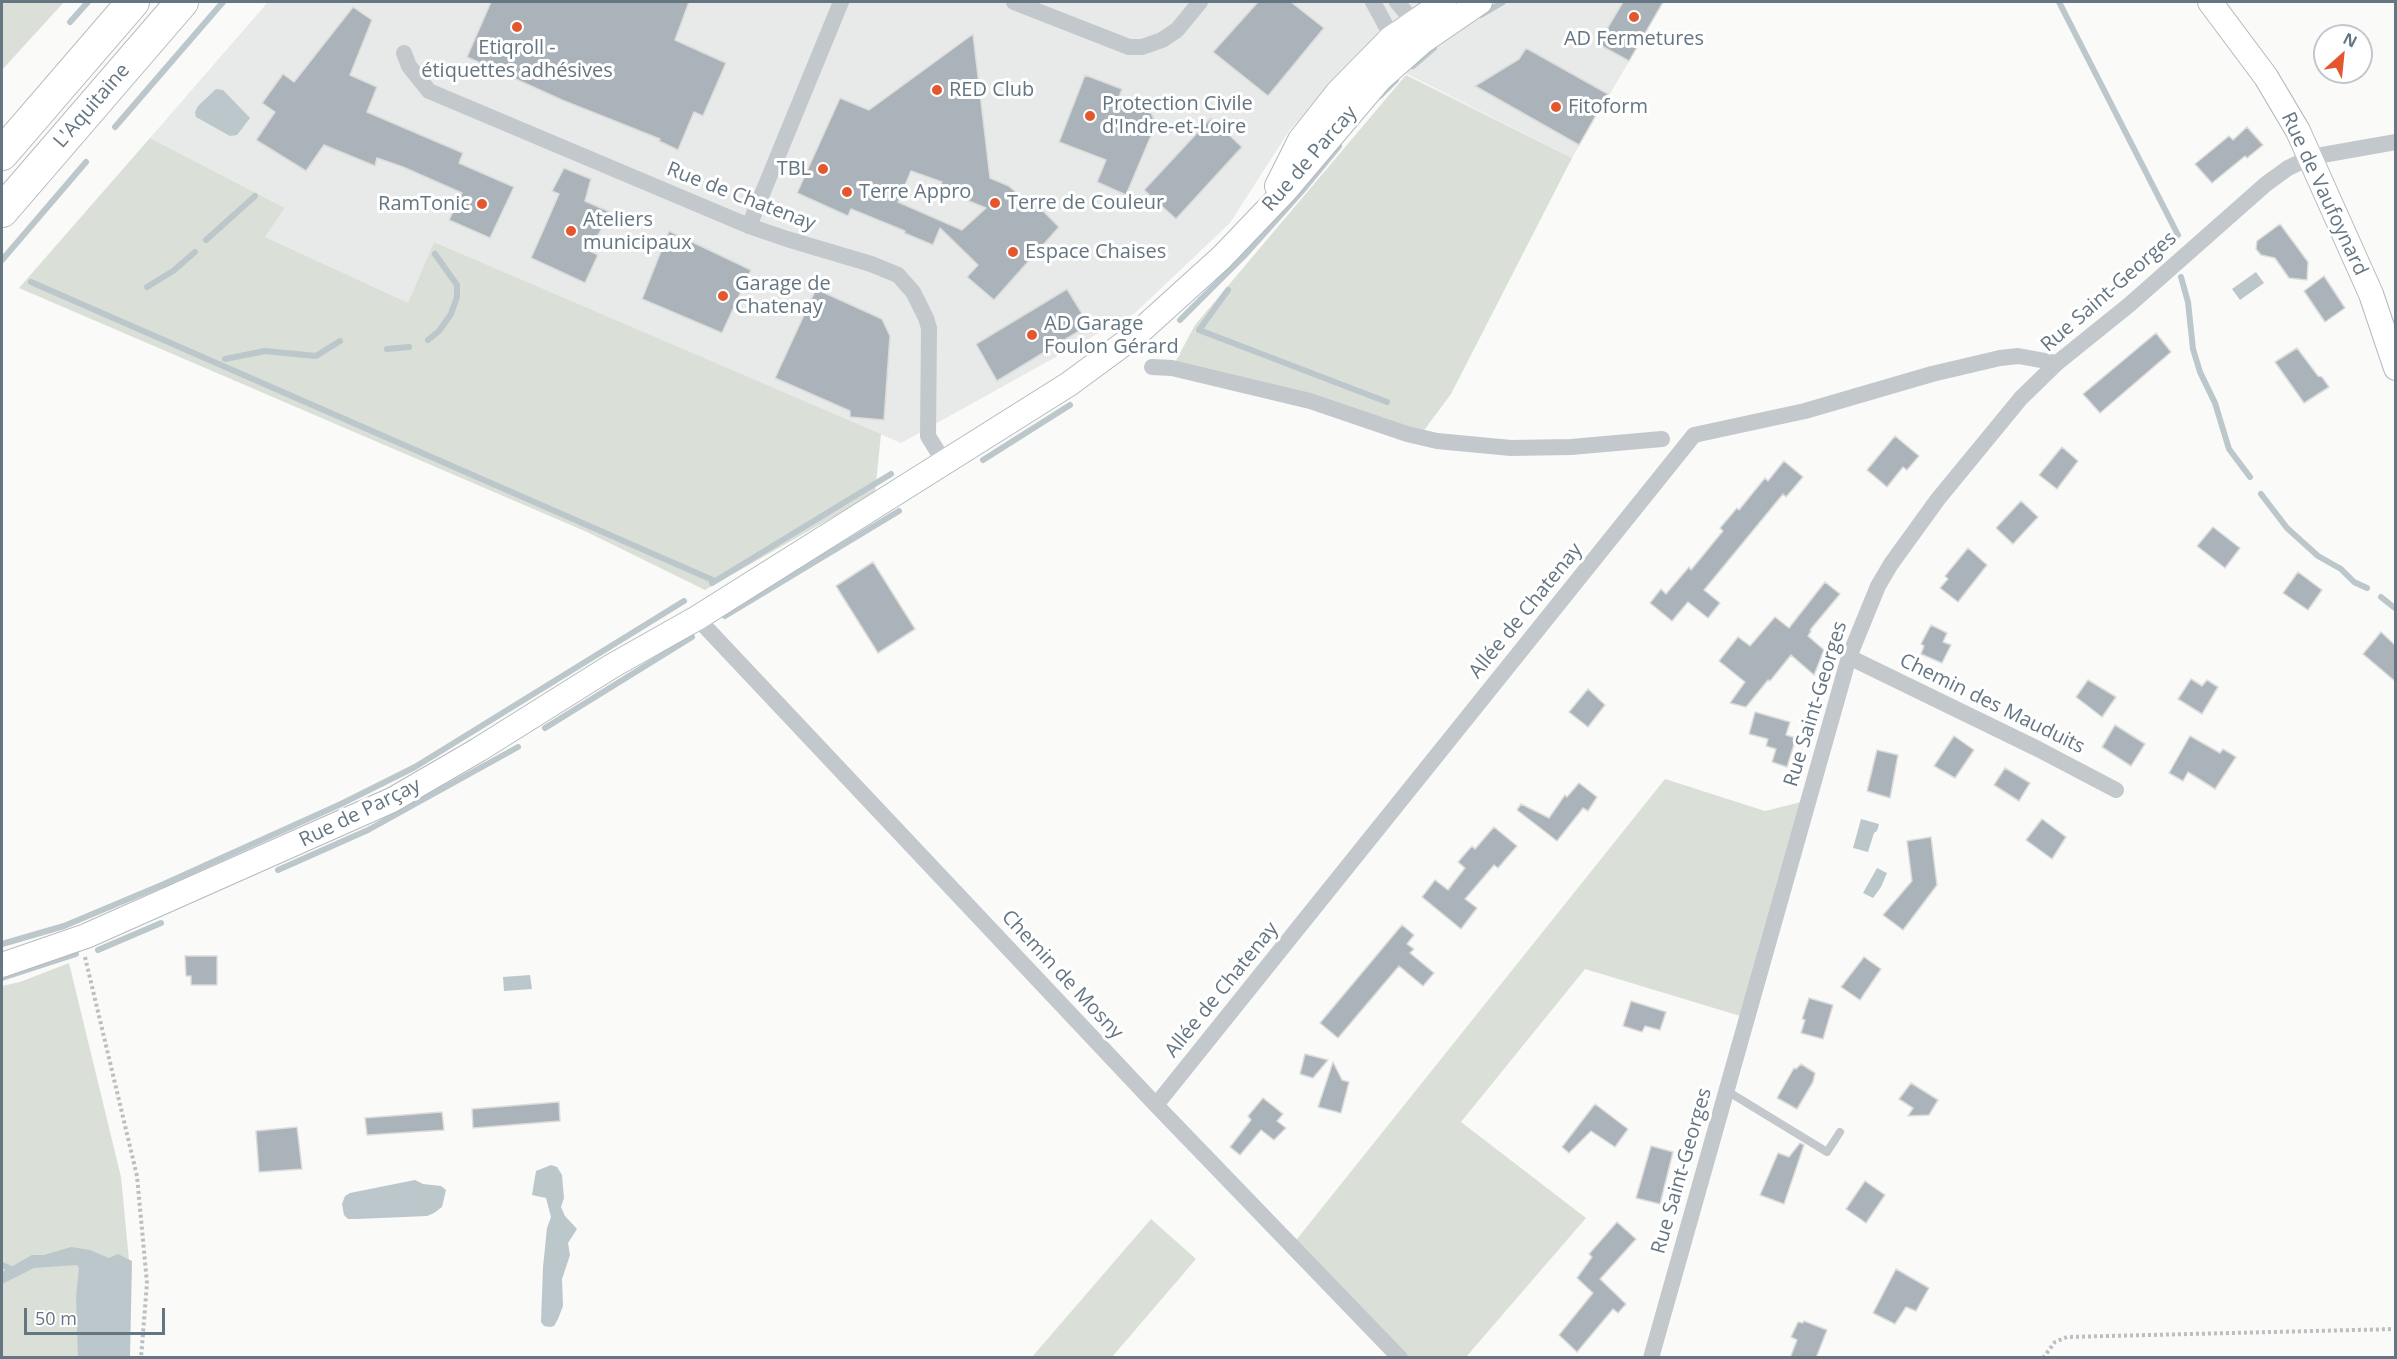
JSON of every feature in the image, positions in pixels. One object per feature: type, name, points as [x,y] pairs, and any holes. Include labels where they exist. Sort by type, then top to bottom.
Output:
[{"type":"highway","name":"L'Aquitaine","points":[[2,154],[133,2]]},
{"type":"highway","name":"L'Aquitaine","points":[[2,211],[182,2]]},
{"type":"street","points":[[749,226],[841,2]]},
{"type":"street","points":[[1014,2],[1129,47],[1152,45],[1162,40],[1177,30],[1200,2]]},
{"type":"street","points":[[1373,2],[1399,23],[1438,30]]},
{"type":"street","name":"Rue de Parcay","points":[[1255,221],[1312,122],[1399,23],[1442,2]]},
{"type":"street","name":"Rue de Parcay","points":[[1255,221],[1285,191],[1380,79],[1438,30],[1480,2]]},
{"type":"street","name":"Rue de Vaufoynard","points":[[2210,2],[2266,77],[2298,131],[2371,294],[2396,368]]},
{"type":"street","points":[[1331,136],[1362,88],[1405,47],[1399,23]]},
{"type":"street","name":"Rue de Chatenay","points":[[404,53],[409,66],[429,91],[749,226],[898,275],[909,288],[929,328],[928,436],[944,462]]},
{"type":"street","name":"Rue Saint-Georges","points":[[1651,1358],[1849,657],[1878,586],[1909,538],[2010,410],[2057,363],[2129,305],[2266,184],[2288,168],[2311,157],[2396,142]]},
{"type":"street","name":"Rue de Parçay","points":[[2,965],[79,939],[392,800],[478,750],[612,666],[697,618],[1069,384],[1128,340],[1222,257],[1255,221]]},
{"type":"street","points":[[1152,367],[1172,368],[1310,401],[1407,434],[1437,441],[1511,448],[1601,446],[1694,435],[1805,411],[1932,374],[2000,358],[2018,356],[2057,363]]},
{"type":"street","name":"Allée de Chatenay","points":[[1156,1105],[1694,435]]},
{"type":"street","name":"Chemin de Mosny","points":[[697,618],[1156,1105],[1400,1358]]},
{"type":"street","name":"Chemin des Mauduits","points":[[1849,657],[2038,749],[2116,790]]},
{"type":"lane","points":[[1727,1090],[1827,1152],[1840,1132]]},
{"type":"path","points":[[79,939],[83,947],[137,1176],[147,1283],[141,1358]]},
{"type":"path","points":[[2043,1358],[2055,1342],[2067,1337],[2396,1329]]},
{"type":"shaded area","points":[[2,2],[64,2],[2,70]]},
{"type":"shaded area","points":[[268,2],[1664,2],[1572,158],[1362,51],[1289,131],[1230,223],[1135,313],[901,443],[434,242],[408,304],[265,237],[285,208],[150,138]]},
{"type":"shaded area","points":[[1406,75],[1572,158],[1451,394],[1419,437],[1172,368],[1195,325]]},
{"type":"shaded area","points":[[216,89],[223,90],[250,118],[237,135],[230,136],[196,117],[195,112],[198,106]]},
{"type":"shaded area","points":[[150,138],[285,208],[265,237],[408,303],[434,242],[881,434],[875,493],[705,590],[587,532],[19,288]]},
{"type":"shaded area","points":[[2256,272],[2264,283],[2240,300],[2232,289]]},
{"type":"shaded area","points":[[1665,779],[1765,811],[1809,800],[1747,1018],[1585,969],[1461,1122],[1586,1218],[1466,1357],[1400,1357],[1293,1244]]},
{"type":"shaded area","points":[[1861,819],[1879,824],[1868,852],[1853,848]]},
{"type":"shaded area","points":[[1877,868],[1887,873],[1873,898],[1863,893]]},
{"type":"shaded area","points":[[69,963],[121,1177],[131,1281],[128,1357],[2,1357],[2,986],[20,982]]},
{"type":"shaded area","points":[[530,975],[532,989],[504,991],[503,977]]},
{"type":"shaded area","points":[[551,1165],[557,1167],[562,1175],[564,1198],[561,1207],[565,1216],[577,1229],[568,1243],[570,1255],[562,1279],[563,1306],[554,1326],[550,1327],[544,1326],[541,1322],[543,1267],[547,1228],[551,1217],[546,1198],[532,1195],[536,1171]]},
{"type":"shaded area","points":[[415,1180],[423,1184],[441,1186],[446,1190],[442,1207],[427,1216],[348,1219],[344,1215],[342,1204],[345,1196],[350,1193]]},
{"type":"shaded area","points":[[1151,1219],[1196,1259],[1112,1357],[1032,1357]]},
{"type":"shaded area","points":[[71,1247],[90,1250],[109,1258],[118,1254],[132,1261],[130,1357],[78,1357],[76,1297],[79,1268],[77,1265],[34,1268],[2,1284],[2,1272],[32,1255],[44,1255]]},
{"type":"building","points":[[491,2],[689,2],[675,40],[726,63],[703,116],[694,112],[678,150],[659,141],[660,139],[562,100],[467,57]]},
{"type":"building","points":[[1258,2],[1291,2],[1324,28],[1268,96],[1213,52]]},
{"type":"building","name":"AD Fermetures","points":[[1623,2],[1663,2],[1629,61],[1598,44]]},
{"type":"building","points":[[353,7],[372,20],[350,75],[377,87],[367,112],[463,153],[459,163],[514,187],[490,238],[449,220],[462,193],[403,167],[377,158],[375,166],[324,145],[306,171],[256,140],[275,112],[262,103],[283,74],[294,82]]},
{"type":"building","points":[[973,34],[990,178],[1009,186],[1031,206],[1034,202],[1059,227],[994,300],[967,277],[978,265],[940,228],[933,245],[851,209],[848,216],[797,193],[840,98],[869,110]],"holes":[[[911,171],[942,182],[939,189],[986,208],[962,230],[898,202]]]},
{"type":"building","name":"Fitoform","points":[[1526,48],[1608,94],[1579,145],[1475,86],[1519,59]]},
{"type":"building","points":[[1085,75],[1122,89],[1118,100],[1151,113],[1156,124],[1126,195],[1097,182],[1106,160],[1059,142]]},
{"type":"building","points":[[1211,118],[1242,147],[1176,219],[1144,190]]},
{"type":"building","points":[[2247,127],[2263,145],[2247,158],[2245,156],[2212,183],[2195,164],[2229,136],[2233,140]]},
{"type":"building","name":"Ateliers municipaux","points":[[564,168],[591,179],[585,201],[610,212],[590,251],[598,255],[585,283],[531,258],[559,194],[552,191]]},
{"type":"building","points":[[2280,224],[2308,262],[2307,280],[2289,278],[2275,258],[2261,255],[2256,249],[2257,241]]},
{"type":"building","points":[[669,231],[751,270],[722,333],[642,299]]},
{"type":"building","points":[[2324,276],[2345,308],[2325,322],[2304,291]]},
{"type":"building","points":[[816,289],[882,319],[890,336],[884,420],[850,417],[850,411],[775,378]]},
{"type":"building","name":"AD Garage Foulon Gérard","points":[[1067,289],[1089,325],[997,381],[976,344]]},
{"type":"building","points":[[2156,333],[2171,352],[2100,413],[2083,394]]},
{"type":"building","points":[[2297,348],[2329,387],[2304,403],[2275,362]]},
{"type":"building","points":[[1895,436],[1919,456],[1907,470],[1903,467],[1887,487],[1867,470]]},
{"type":"building","points":[[2062,447],[2078,461],[2057,489],[2039,475]]},
{"type":"building","points":[[1784,461],[1803,477],[1786,497],[1783,494],[1704,590],[1720,603],[1708,618],[1688,602],[1672,621],[1650,603],[1661,589],[1666,594],[1689,567],[1691,570],[1723,531],[1720,528],[1737,508],[1739,510],[1765,478],[1768,481]]},
{"type":"building","points":[[2021,501],[2038,517],[2013,544],[1996,528]]},
{"type":"building","points":[[2213,527],[2240,548],[2225,568],[2197,546]]},
{"type":"building","points":[[1968,548],[1987,565],[1958,602],[1940,588],[1948,579],[1945,576]]},
{"type":"building","points":[[873,562],[915,629],[878,653],[836,586]]},
{"type":"building","points":[[2298,572],[2322,590],[2308,610],[2283,593]]},
{"type":"building","points":[[1825,582],[1840,594],[1810,630],[1808,636],[1824,650],[1814,675],[1791,655],[1746,707],[1730,703],[1745,682],[1719,661],[1738,637],[1750,646],[1775,617],[1789,628]]},
{"type":"building","points":[[1931,625],[1947,633],[1943,642],[1951,645],[1942,663],[1921,654],[1924,646],[1921,644]]},
{"type":"building","points":[[2381,632],[2396,646],[2396,682],[2363,654]]},
{"type":"building","points":[[2191,679],[2202,686],[2207,680],[2218,687],[2202,714],[2178,699]]},
{"type":"building","points":[[2088,680],[2116,697],[2102,717],[2076,697]]},
{"type":"building","points":[[1588,689],[1605,705],[1588,727],[1569,712]]},
{"type":"building","points":[[1755,712],[1790,722],[1786,735],[1796,738],[1787,767],[1772,762],[1776,749],[1766,746],[1768,739],[1749,734]]},
{"type":"building","points":[[2115,725],[2145,744],[2131,766],[2102,747]]},
{"type":"building","points":[[1954,736],[1974,750],[1955,778],[1934,766]]},
{"type":"building","points":[[2190,736],[2220,753],[2223,749],[2236,757],[2215,789],[2188,772],[2183,781],[2169,773]]},
{"type":"building","points":[[1877,750],[1898,755],[1890,798],[1867,791]]},
{"type":"building","points":[[2005,768],[2030,783],[2019,801],[1994,785]]},
{"type":"building","points":[[1579,783],[1597,797],[1588,811],[1583,808],[1557,841],[1517,810],[1521,804],[1549,818],[1565,795],[1567,797]]},
{"type":"building","points":[[2042,819],[2066,837],[2052,859],[2026,840]]},
{"type":"building","points":[[1494,827],[1517,846],[1498,868],[1494,865],[1465,899],[1477,908],[1461,929],[1422,897],[1435,880],[1448,890],[1465,868],[1458,862],[1472,846],[1475,849]]},
{"type":"building","points":[[1931,837],[1937,885],[1903,930],[1883,915],[1912,881],[1907,841]]},
{"type":"building","points":[[1402,925],[1414,935],[1407,944],[1414,949],[1410,953],[1434,973],[1423,986],[1399,966],[1338,1038],[1320,1023]]},
{"type":"building","points":[[185,956],[217,956],[217,985],[191,985],[191,976],[186,976]]},
{"type":"building","points":[[1864,957],[1881,969],[1860,1000],[1841,987]]},
{"type":"building","points":[[1809,998],[1833,1005],[1823,1039],[1801,1033],[1805,1020],[1802,1019]]},
{"type":"building","points":[[1631,1001],[1666,1012],[1660,1030],[1645,1026],[1642,1032],[1623,1026]]},
{"type":"building","points":[[1305,1054],[1328,1060],[1313,1078],[1300,1074]]},
{"type":"building","points":[[1333,1062],[1342,1080],[1349,1082],[1341,1113],[1318,1107]]},
{"type":"building","points":[[1801,1064],[1815,1073],[1813,1082],[1797,1109],[1777,1098],[1794,1068],[1796,1069]]},
{"type":"building","points":[[1911,1083],[1938,1100],[1929,1115],[1908,1116],[1913,1108],[1899,1099]]},
{"type":"building","points":[[1263,1098],[1283,1114],[1277,1121],[1286,1128],[1274,1140],[1261,1130],[1240,1155],[1230,1147],[1251,1120],[1248,1116]]},
{"type":"building","points":[[559,1102],[560,1121],[473,1128],[472,1109]]},
{"type":"building","points":[[1595,1104],[1628,1129],[1615,1147],[1591,1131],[1569,1153],[1562,1147]]},
{"type":"building","points":[[442,1112],[444,1130],[367,1135],[365,1118]]},
{"type":"building","points":[[297,1127],[302,1169],[259,1172],[256,1131]]},
{"type":"building","points":[[1800,1143],[1804,1145],[1784,1204],[1760,1195],[1778,1153],[1789,1157]]},
{"type":"building","points":[[1651,1146],[1673,1152],[1660,1204],[1636,1198]]},
{"type":"building","points":[[1865,1181],[1885,1195],[1866,1223],[1846,1209]]},
{"type":"building","points":[[1617,1222],[1636,1239],[1600,1279],[1626,1304],[1618,1313],[1613,1309],[1577,1352],[1559,1335],[1593,1293],[1577,1278],[1592,1257],[1589,1254]]},
{"type":"building","points":[[1896,1269],[1929,1288],[1916,1311],[1906,1307],[1895,1324],[1873,1313]]},
{"type":"building","points":[[1804,1321],[1827,1330],[1816,1358],[1790,1358],[1797,1340],[1791,1337],[1798,1322],[1803,1323]]},
{"type":"waterway","points":[[70,22],[88,2]]},
{"type":"waterway","points":[[115,127],[223,2]]},
{"type":"waterway","points":[[1481,15],[1503,2]]},
{"type":"waterway","points":[[2059,2],[2178,235]]},
{"type":"waterway","points":[[1413,66],[1434,48]]},
{"type":"waterway","points":[[1380,96],[1396,80]]},
{"type":"waterway","points":[[1180,320],[1244,256],[1339,146]]},
{"type":"waterway","points":[[2,260],[86,162]]},
{"type":"waterway","points":[[206,240],[255,196]]},
{"type":"waterway","points":[[147,287],[173,271],[195,252]]},
{"type":"waterway","points":[[428,340],[439,331],[451,314],[457,297],[457,285],[435,254]]},
{"type":"waterway","points":[[2181,277],[2188,302],[2193,349],[2200,372],[2215,403],[2229,449],[2250,477]]},
{"type":"waterway","points":[[31,282],[715,581]]},
{"type":"waterway","points":[[1228,290],[1199,330],[1387,402]]},
{"type":"waterway","points":[[225,359],[265,351],[316,356],[340,341]]},
{"type":"waterway","points":[[387,349],[409,347]]},
{"type":"waterway","points":[[983,460],[1070,405]]},
{"type":"waterway","points":[[712,583],[891,474]]},
{"type":"waterway","points":[[2261,494],[2287,528],[2318,556],[2341,569],[2354,582],[2367,588]]},
{"type":"waterway","points":[[725,616],[899,511]]},
{"type":"waterway","points":[[2381,597],[2396,609]]},
{"type":"waterway","points":[[2,944],[64,926],[164,884],[341,804],[415,767],[684,601]]},
{"type":"waterway","points":[[545,728],[692,637]]},
{"type":"waterway","points":[[278,870],[368,830],[518,747]]},
{"type":"waterway","points":[[98,950],[161,923]]},
{"type":"waterway","points":[[2,978],[76,954]]},
{"type":"waterway","points":[[2,1265],[13,1270]]},
{"type":"place","name":"AD Fermetures","points":[[1634,17]]},
{"type":"place","name":"Etiqroll - étiquettes adhésives","points":[[517,27]]},
{"type":"place","name":"RED Club","points":[[937,90]]},
{"type":"place","name":"Fitoform","points":[[1556,107]]},
{"type":"place","name":"Protection Civile d'Indre-et-Loire","points":[[1090,116]]},
{"type":"place","name":"TBL","points":[[823,169]]},
{"type":"place","name":"Terre Appro","points":[[847,192]]},
{"type":"place","name":"Terre de Couleur","points":[[995,203]]},
{"type":"place","name":"RamTonic","points":[[482,204]]},
{"type":"place","name":"Ateliers municipaux","points":[[571,231]]},
{"type":"place","name":"Espace Chaises","points":[[1013,252]]},
{"type":"place","name":"Garage de Chatenay","points":[[723,296]]},
{"type":"place","name":"AD Garage Foulon Gérard","points":[[1032,335]]}]
